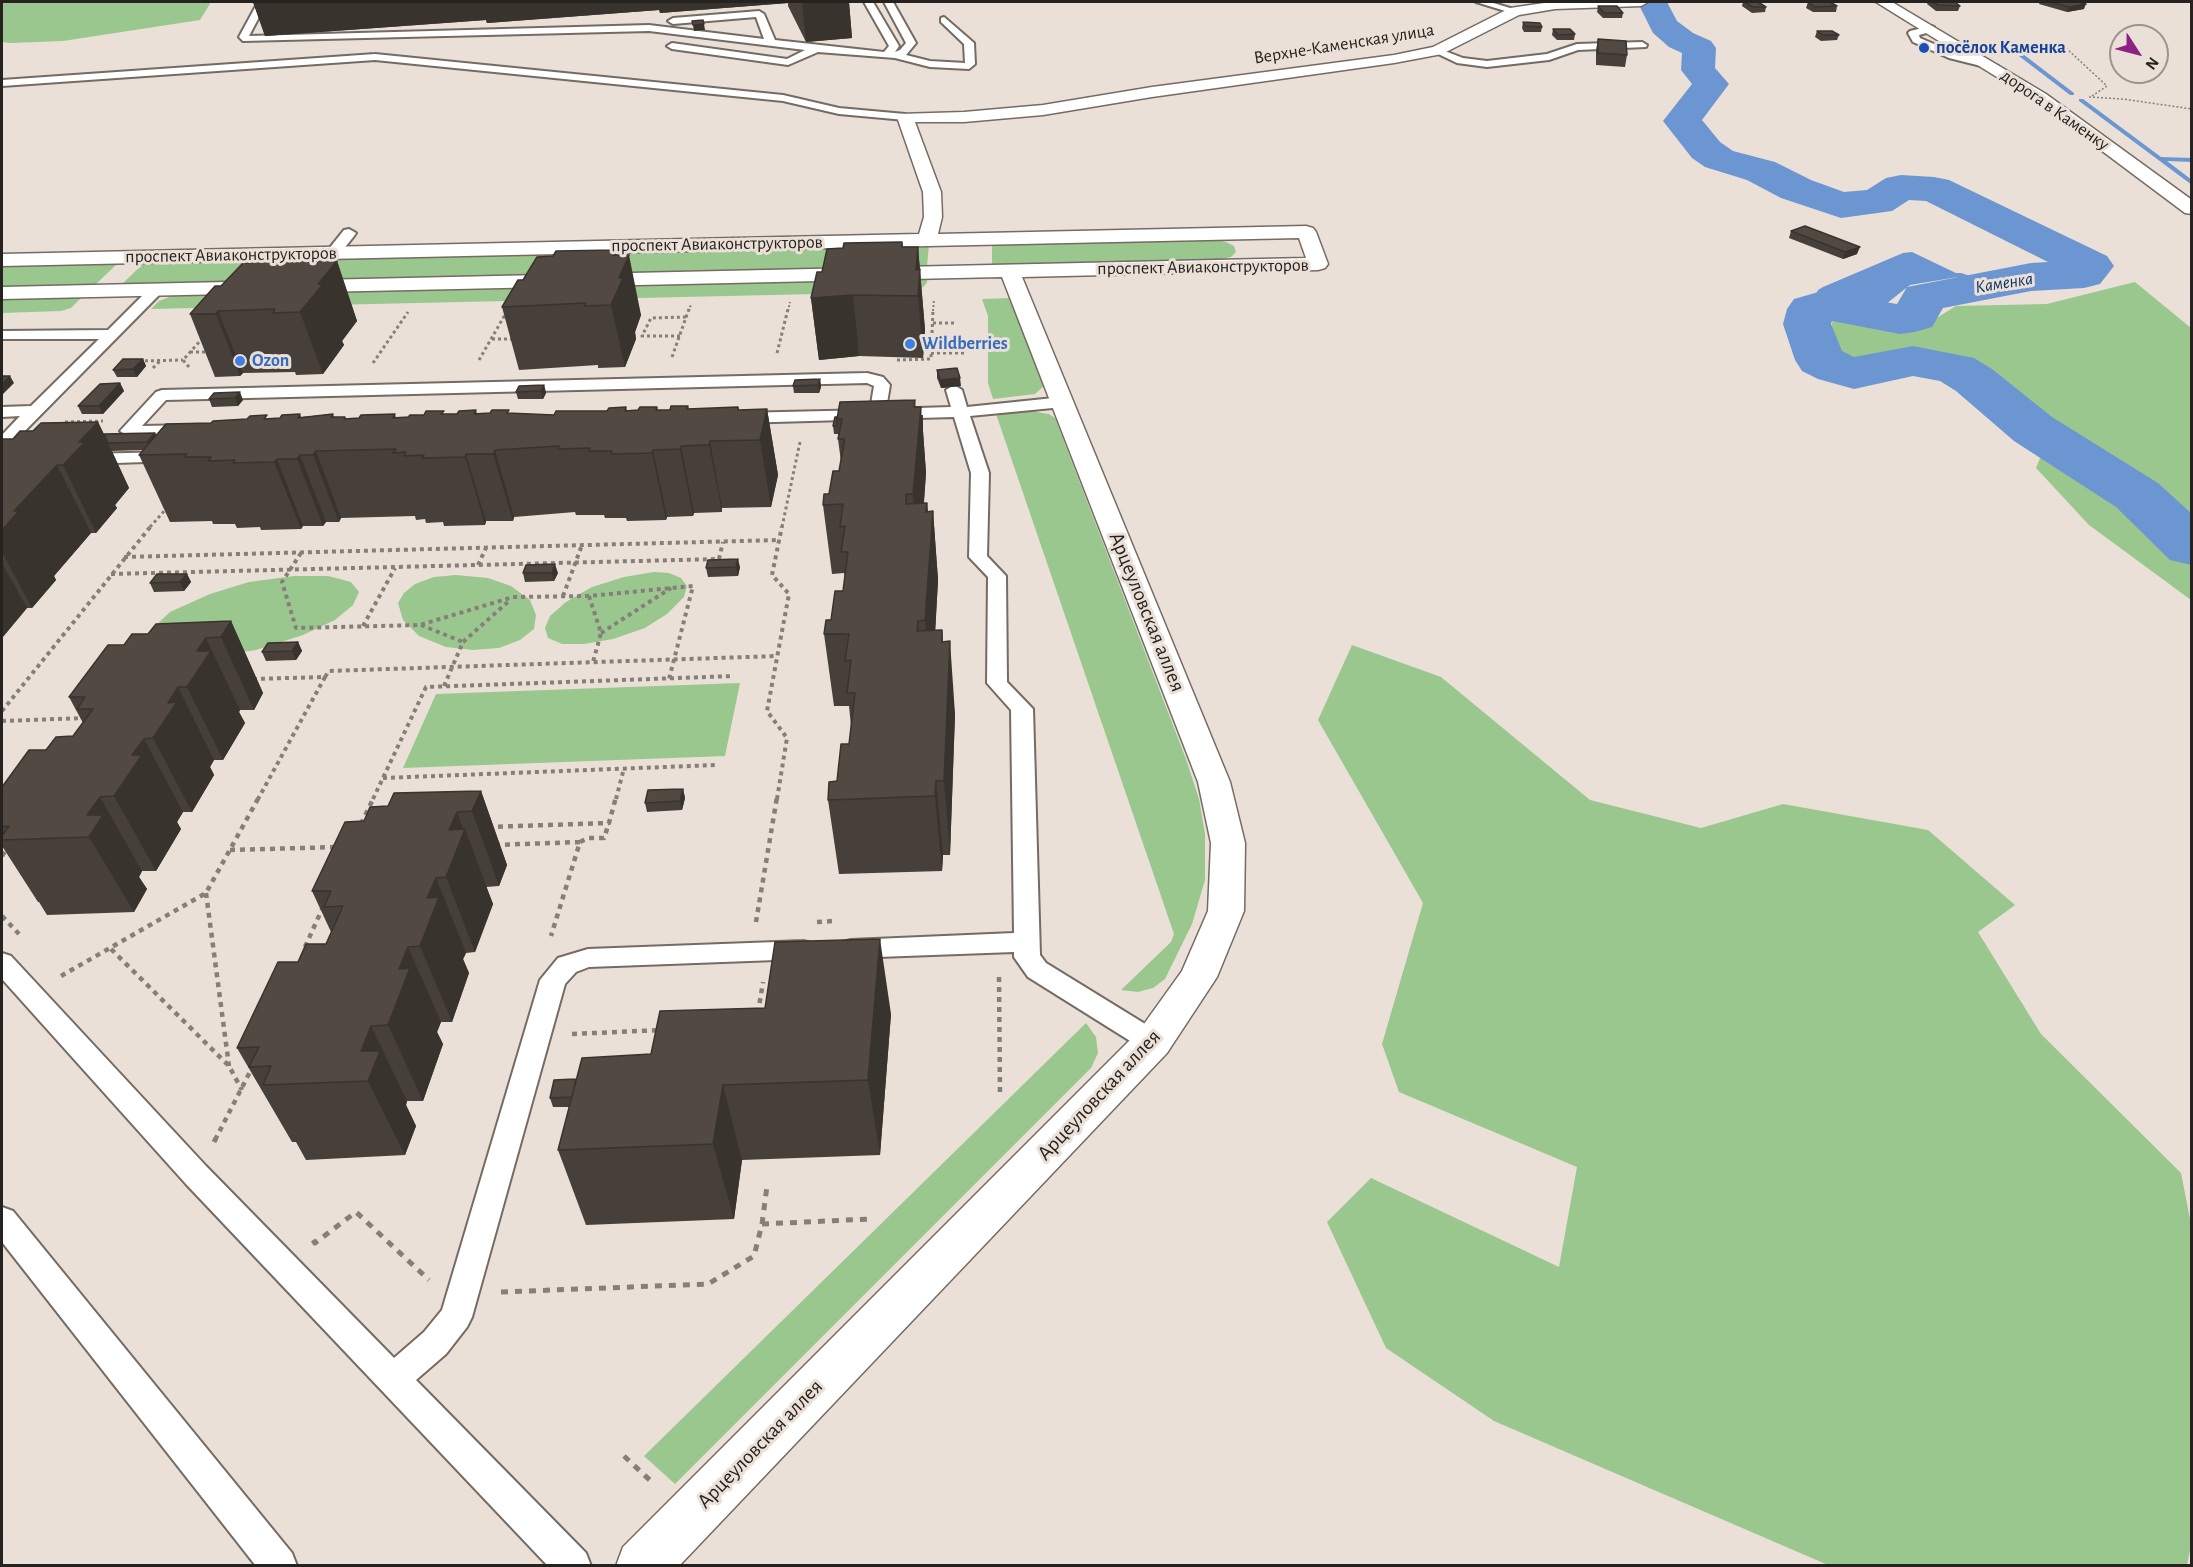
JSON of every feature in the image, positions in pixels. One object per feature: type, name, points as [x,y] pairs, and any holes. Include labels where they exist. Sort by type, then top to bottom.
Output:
[{"type":"street","name":"Верхне-Каменская улица","points":[[905,117],[964,117],[1043,110],[1152,92],[1395,59],[1437,51],[1515,11],[1556,5],[1641,2]]},
{"type":"street","name":"дорога в Каменку","points":[[1883,2],[1993,66],[2040,97],[2192,209]]},
{"type":"street","points":[[905,117],[932,192],[933,217],[927,240]]},
{"type":"street","name":"проспект Авиаконструкторов","points":[[2,260],[1306,232],[1318,264],[2,293]]},
{"type":"street","name":"Арцеуловская аллея","points":[[642,1566],[1153,1042],[1198,977],[1226,911],[1228,843],[1214,782],[1010,271]]},
{"type":"lane","points":[[262,2],[244,37],[246,39],[649,28],[815,49],[891,55],[930,64],[969,66],[969,43],[944,20]]},
{"type":"lane","points":[[869,2],[894,46],[891,55]]},
{"type":"lane","points":[[890,2],[911,43],[904,52],[891,55]]},
{"type":"lane","points":[[1481,2],[1515,11]]},
{"type":"lane","points":[[639,42],[640,34],[649,28],[649,24],[759,15],[770,40],[765,42]]},
{"type":"lane","points":[[717,18],[723,33],[718,37]]},
{"type":"lane","points":[[662,45],[788,63],[815,49]]},
{"type":"lane","points":[[1437,51],[1461,61],[1487,64],[1549,57],[1577,47],[1642,45]]},
{"type":"lane","points":[[2,83],[375,57],[716,90],[783,98],[839,111],[905,117]]},
{"type":"lane","points":[[333,253],[349,233]]},
{"type":"lane","points":[[2,444],[156,290]]},
{"type":"lane","points":[[2,335],[112,334]]},
{"type":"lane","points":[[207,430],[128,431],[162,395],[831,379],[877,380],[882,385],[878,415]]},
{"type":"lane","points":[[954,390],[980,473],[978,557],[997,576],[997,684],[1022,709],[1027,957],[1037,970],[1153,1042]]},
{"type":"lane","points":[[718,418],[961,412],[1063,402]]},
{"type":"lane","points":[[2,412],[35,411]]},
{"type":"lane","points":[[70,459],[186,456]]},
{"type":"lane","points":[[393,1379],[435,1343],[456,1317],[553,980],[567,965],[588,958],[1027,942]]},
{"type":"lane","points":[[2,963],[196,1175],[573,1566]]},
{"type":"lane","points":[[2,1220],[279,1566]]},
{"type":"path","points":[[2066,48],[2107,86],[2090,98]]},
{"type":"path","points":[[2040,97],[2123,99],[2192,110]]},
{"type":"path","points":[[891,361],[931,359],[934,295]]},
{"type":"path","points":[[777,353],[790,298]]},
{"type":"path","points":[[670,364],[692,301]]},
{"type":"path","points":[[479,360],[511,305]]},
{"type":"path","points":[[367,371],[411,307]]},
{"type":"path","points":[[680,336],[642,336],[651,318],[687,317]]},
{"type":"path","points":[[933,323],[957,323]]},
{"type":"path","points":[[183,360],[204,336]]},
{"type":"path","points":[[491,339],[522,339]]},
{"type":"path","points":[[189,352],[213,352]]},
{"type":"path","points":[[932,353],[967,353]]},
{"type":"path","points":[[153,369],[161,360]]},
{"type":"path","points":[[131,361],[183,360],[191,369],[188,374]]},
{"type":"path","points":[[63,422],[104,421]]},
{"type":"path","points":[[758,1016],[759,952],[787,738],[767,711],[789,594],[772,575],[800,445]]},
{"type":"path","points":[[2,711],[124,557],[172,501]]},
{"type":"path","points":[[124,557],[780,540]]},
{"type":"path","points":[[111,574],[719,559],[723,542]]},
{"type":"path","points":[[563,596],[582,545]]},
{"type":"path","points":[[478,565],[486,548]]},
{"type":"path","points":[[301,553],[282,582],[296,628],[420,625],[513,597],[589,596],[674,586],[693,586],[669,679]]},
{"type":"path","points":[[363,626],[395,567]]},
{"type":"path","points":[[601,633],[674,586]]},
{"type":"path","points":[[589,596],[601,633],[593,662]]},
{"type":"path","points":[[444,686],[463,642],[513,597]]},
{"type":"path","points":[[420,625],[463,642]]},
{"type":"path","points":[[54,969],[62,977],[206,893],[328,671],[777,656]]},
{"type":"path","points":[[359,829],[426,687],[734,676]]},
{"type":"path","points":[[244,679],[325,677]]},
{"type":"path","points":[[2,721],[89,718]]},
{"type":"path","points":[[383,778],[716,765]]},
{"type":"path","points":[[491,845],[580,842],[588,838],[604,838],[624,768]]},
{"type":"path","points":[[477,827],[609,823]]},
{"type":"path","points":[[2,856],[3,849],[12,842]]},
{"type":"path","points":[[567,965],[549,946],[580,842]]},
{"type":"path","points":[[230,850],[340,847]]},
{"type":"path","points":[[206,893],[229,1066]]},
{"type":"path","points":[[300,958],[324,903]]},
{"type":"path","points":[[2,916],[24,939]]},
{"type":"path","points":[[816,922],[840,921]]},
{"type":"path","points":[[999,944],[1000,1094]]},
{"type":"path","points":[[111,949],[229,1066],[242,1090]]},
{"type":"path","points":[[537,1035],[664,1030]]},
{"type":"path","points":[[222,1151],[213,1142],[242,1090],[257,1057]]},
{"type":"path","points":[[307,1234],[315,1243],[356,1212],[440,1291],[464,1294],[708,1284],[754,1256],[762,1224],[767,1186]]},
{"type":"path","points":[[762,1224],[870,1219]]},
{"type":"green space","points":[[2,2],[211,2],[200,20],[63,41],[11,43],[2,42]]},
{"type":"green space","points":[[1213,239],[1234,246],[1236,252],[1231,257],[1218,260],[992,265],[992,244]]},
{"type":"green space","points":[[929,245],[927,266],[122,284],[145,262]]},
{"type":"green space","points":[[118,263],[95,285],[2,287],[2,265]]},
{"type":"green space","points":[[927,279],[923,287],[905,292],[151,309],[159,301],[172,296]]},
{"type":"green space","points":[[2135,282],[2191,328],[2191,600],[2089,525],[2036,468],[2051,431],[1968,361],[1907,347],[1852,369],[1827,345],[1834,315],[1930,322],[1956,306],[2047,304]]},
{"type":"green space","points":[[81,298],[71,308],[61,311],[2,313],[2,300]]},
{"type":"green space","points":[[1011,298],[1044,386],[1035,394],[993,399],[988,383],[988,316],[982,299]]},
{"type":"green space","points":[[1030,411],[1049,414],[1055,418],[1186,759],[1199,799],[1205,834],[1205,880],[1192,924],[1165,979],[1153,988],[1138,992],[1121,990],[1171,942],[1174,934],[996,414]]},
{"type":"green space","points":[[654,572],[669,573],[681,578],[687,586],[684,597],[667,614],[645,628],[613,639],[584,644],[562,644],[548,638],[545,628],[550,616],[566,602],[592,587],[624,577]]},
{"type":"green space","points":[[456,575],[488,578],[511,586],[530,600],[536,615],[534,629],[520,640],[499,648],[473,650],[446,647],[419,636],[403,620],[398,603],[404,593],[415,584],[434,577]]},
{"type":"green space","points":[[294,576],[328,576],[351,582],[359,592],[353,605],[335,620],[303,635],[256,650],[208,657],[153,628],[170,612],[210,594],[249,582]]},
{"type":"green space","points":[[1352,645],[1441,677],[1590,800],[1701,828],[1783,804],[1928,830],[2015,905],[1978,932],[2041,1034],[2181,1173],[2192,1229],[2192,1540],[2187,1565],[1828,1565],[1494,1421],[1386,1348],[1327,1222],[1371,1178],[1559,1267],[1577,1167],[1399,1092],[1382,1044],[1423,903],[1318,720]]},
{"type":"green space","points":[[740,683],[725,756],[403,768],[436,694]]},
{"type":"green space","points":[[1086,1023],[1096,1037],[1098,1053],[1091,1068],[675,1484],[644,1456]]},
{"type":"water","points":[[1912,252],[1958,274],[1958,277],[1910,285],[1886,304],[1824,297],[1816,294],[1823,287],[1903,253]]},
{"type":"building","points":[[1744,2],[1758,2],[1766,7],[1753,7]]},
{"type":"building","points":[[1808,2],[1830,2],[1837,6],[1815,7]]},
{"type":"building","points":[[1933,2],[1955,2],[1960,6],[1938,5]]},
{"type":"building","points":[[2051,2],[2078,2],[2086,4],[2069,7]]},
{"type":"building","points":[[1598,6],[1617,6],[1623,13],[1604,13]]},
{"type":"building","points":[[703,20],[704,24],[693,25],[692,21]]},
{"type":"building","points":[[1523,22],[1540,23],[1542,27],[1525,26]]},
{"type":"building","points":[[1553,29],[1570,29],[1575,34],[1558,35]]},
{"type":"building","points":[[1817,31],[1832,31],[1839,35],[1823,35]]},
{"type":"building","points":[[1598,39],[1626,41],[1627,55],[1598,53]]},
{"type":"building","points":[[1805,226],[1860,247],[1845,252],[1791,231]]},
{"type":"building","points":[[902,242],[902,247],[918,247],[916,270],[920,269],[918,296],[853,295],[811,298],[817,272],[822,272],[827,249],[843,248],[844,243]]},
{"type":"building","points":[[615,250],[613,255],[629,255],[619,278],[623,278],[611,305],[584,306],[586,303],[502,307],[518,280],[523,280],[537,257],[553,256],[556,251]]},
{"type":"building","points":[[325,255],[321,261],[337,261],[318,284],[323,284],[300,312],[273,313],[275,309],[190,314],[215,286],[221,286],[243,263],[260,262],[265,257]]},
{"type":"building","points":[[123,359],[143,359],[133,369],[113,370]]},
{"type":"building","points":[[957,368],[960,378],[940,380],[937,370]]},
{"type":"building","points":[[2,376],[10,376],[2,384]]},
{"type":"building","points":[[820,379],[818,385],[793,386],[795,380]]},
{"type":"building","points":[[120,383],[99,406],[78,406],[100,384]]},
{"type":"building","points":[[544,385],[541,391],[516,392],[519,386]]},
{"type":"building","points":[[240,392],[235,398],[209,399],[214,393]]},
{"type":"building","points":[[915,400],[914,407],[921,407],[913,494],[906,494],[906,504],[927,503],[926,512],[933,511],[925,620],[918,621],[917,631],[942,630],[942,642],[950,641],[944,781],[936,781],[935,796],[828,800],[829,782],[837,781],[841,744],[849,744],[855,693],[847,693],[851,660],[845,661],[849,634],[824,634],[826,620],[831,620],[835,591],[843,591],[848,552],[841,552],[845,526],[840,527],[843,504],[823,505],[824,494],[829,494],[833,471],[839,471],[844,443],[844,439],[838,439],[842,419],[837,419],[840,402]]},
{"type":"building","points":[[671,406],[688,406],[687,409],[738,407],[738,410],[767,409],[760,440],[710,441],[709,445],[681,446],[680,449],[653,450],[652,453],[611,454],[612,451],[589,451],[590,448],[558,449],[559,446],[495,450],[493,454],[466,454],[465,457],[422,458],[424,455],[404,456],[406,452],[393,453],[396,449],[316,451],[313,455],[300,455],[297,459],[233,463],[235,460],[208,461],[211,457],[184,457],[187,454],[139,455],[166,424],[211,423],[247,419],[250,416],[267,415],[264,419],[280,418],[282,415],[300,414],[298,418],[333,414],[331,417],[345,417],[344,419],[359,418],[361,415],[395,414],[393,418],[424,415],[426,411],[457,414],[459,411],[476,410],[474,414],[490,413],[492,410],[509,410],[507,413],[554,415],[556,411],[607,411],[609,408],[626,407],[625,411],[638,410],[640,407],[670,410]]},
{"type":"building","points":[[835,417],[837,417],[837,426],[833,426]]},
{"type":"building","points":[[98,422],[79,442],[85,442],[63,465],[57,465],[14,511],[19,511],[2,530],[2,439],[13,439],[20,431],[33,431],[41,423]]},
{"type":"building","points":[[155,433],[147,442],[108,443],[104,434]]},
{"type":"building","points":[[738,559],[736,567],[706,568],[708,560]]},
{"type":"building","points":[[555,564],[552,573],[523,573],[526,565]]},
{"type":"building","points":[[157,574],[187,574],[180,582],[150,583]]},
{"type":"building","points":[[231,621],[221,637],[206,638],[197,651],[211,651],[187,687],[178,687],[168,703],[177,702],[153,738],[144,739],[132,755],[142,755],[114,796],[100,797],[87,815],[103,815],[89,837],[2,840],[9,826],[2,827],[2,787],[29,750],[46,750],[56,737],[73,736],[93,709],[77,709],[85,697],[69,697],[108,645],[124,645],[132,634],[148,634],[156,624]]},
{"type":"building","points":[[298,642],[292,651],[262,652],[268,643]]},
{"type":"building","points":[[683,789],[680,801],[645,803],[648,790]]},
{"type":"building","points":[[481,791],[472,811],[457,812],[449,830],[465,829],[446,877],[436,878],[427,898],[439,897],[420,946],[408,947],[399,969],[410,968],[388,1025],[371,1026],[361,1051],[380,1051],[368,1081],[263,1085],[271,1066],[249,1067],[259,1047],[237,1048],[278,962],[298,962],[306,944],[326,944],[343,906],[324,907],[331,891],[312,891],[345,822],[364,821],[370,807],[388,806],[394,793]]},
{"type":"building","points":[[880,939],[868,1080],[723,1085],[713,1144],[558,1150],[582,1058],[651,1054],[660,1011],[765,1008],[775,942]]},
{"type":"building","points":[[576,1079],[572,1097],[550,1098],[554,1080]]},
{"type":"waterway","name":"Каменка","points":[[1654,5],[1664,26],[1681,40],[1699,48],[1698,70],[1711,84],[1682,121],[1706,150],[1719,159],[1761,171],[1796,189],[1841,205],[1877,202],[1901,187],[1934,189],[2091,266],[2084,274],[2031,277],[1924,297],[1915,317],[1900,319],[1822,305],[1811,309],[1807,324],[1820,360],[1854,373],[1913,361],[1956,369],[1974,380],[2033,429],[2137,495],[2192,547]]},
{"type":"waterway","points":[[2017,52],[2072,94]]},
{"type":"waterway","points":[[2081,100],[2192,183]]},
{"type":"waterway","points":[[2160,159],[2192,160]]},
{"type":"waterway","points":[[1958,275],[1991,284]]},
{"type":"place","name":"посёлок Каменка","points":[[1924,48]]},
{"type":"place","name":"Wildberries","points":[[910,344]]},
{"type":"place","name":"Ozon","points":[[240,361]]}]
